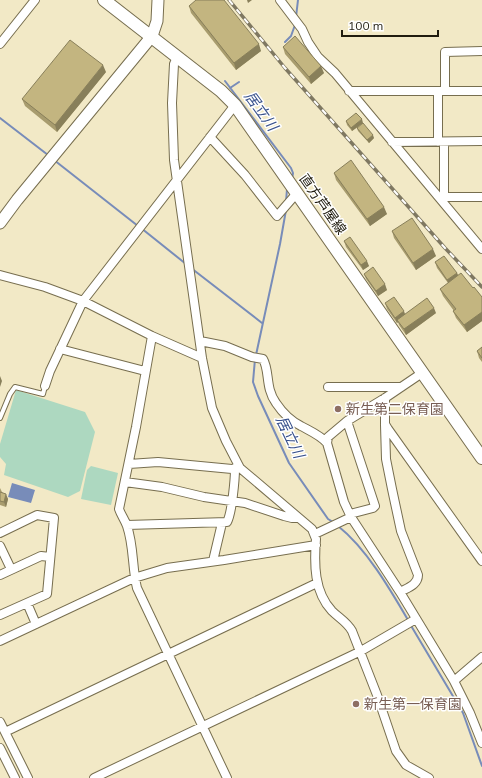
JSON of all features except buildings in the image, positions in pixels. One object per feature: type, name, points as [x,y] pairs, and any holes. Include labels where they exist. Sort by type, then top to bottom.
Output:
[{"type":"main road","name":"直方芦屋線","points":[[104,0],[221,91],[235,105],[285,176],[294,193],[482,458]]},
{"type":"street","points":[[0,44],[35,0]]},
{"type":"street","points":[[0,223],[17,200],[152,36],[157,22],[158,0]]},
{"type":"street","points":[[280,0],[302,29],[308,42],[318,57],[335,73],[392,142],[441,197],[482,249]]},
{"type":"street","points":[[441,197],[441,91],[445,52],[482,51]]},
{"type":"street","points":[[177,56],[174,64],[172,103],[176,179],[190,267],[202,358],[212,408],[237,468],[312,529],[315,534],[317,583],[325,601],[332,610],[348,624],[361,651],[396,751],[406,765],[429,778]]},
{"type":"street","points":[[349,91],[482,91]]},
{"type":"street","points":[[45,386],[50,370],[83,301],[176,179],[235,105]]},
{"type":"street","points":[[210,136],[245,175],[277,216],[294,193]]},
{"type":"street","points":[[392,142],[482,141]]},
{"type":"street","points":[[441,197],[482,197]]},
{"type":"street","points":[[0,275],[45,287],[83,301],[152,336],[202,358]]},
{"type":"street","points":[[152,336],[129,464],[119,509],[127,525],[132,549],[134,578],[137,588],[228,778]]},
{"type":"street","points":[[200,341],[225,346],[264,360],[269,392],[276,404],[288,417],[299,425],[323,438],[327,443],[344,502],[350,516],[400,592],[412,621],[454,681],[470,712],[482,743]]},
{"type":"street","points":[[60,349],[145,371]]},
{"type":"street","points":[[327,443],[328,437],[347,421],[422,373]]},
{"type":"street","points":[[328,387],[402,387]]},
{"type":"street","points":[[385,398],[386,459],[401,532],[418,575],[416,582],[400,592]]},
{"type":"street","points":[[315,534],[350,516],[375,506],[347,421]]},
{"type":"street","points":[[385,424],[482,561]]},
{"type":"street","points":[[129,464],[158,462],[237,468]]},
{"type":"street","points":[[127,525],[226,522],[232,500],[237,468]]},
{"type":"street","points":[[125,482],[162,487],[204,497],[232,500],[284,516],[298,518]]},
{"type":"street","points":[[0,533],[37,515],[54,518],[47,594],[0,615]]},
{"type":"street","points":[[213,561],[222,522]]},
{"type":"street","points":[[0,641],[134,578],[167,568],[316,545]]},
{"type":"street","points":[[0,546],[11,570]]},
{"type":"street","points":[[0,575],[41,556],[50,557]]},
{"type":"street","points":[[5,732],[317,583]]},
{"type":"street","points":[[27,603],[36,624]]},
{"type":"street","points":[[94,778],[361,651],[412,621]]},
{"type":"street","points":[[454,681],[482,656]]},
{"type":"street","points":[[0,722],[28,778]]},
{"type":"street","points":[[0,748],[15,778]]},
{"type":"lane","points":[[0,418],[15,386],[43,394],[45,386]]},
{"type":"green space","points":[[16,390],[85,412],[95,432],[80,491],[68,497],[4,475],[6,464],[0,457],[0,444]]},
{"type":"green space","points":[[91,466],[118,473],[111,505],[81,499],[87,470]]},
{"type":"water","points":[[12,483],[35,490],[31,503],[8,497]]},
{"type":"waterway","points":[[296,17],[298,0]]},
{"type":"waterway","points":[[285,42],[291,36],[295,25]]},
{"type":"waterway","name":"居立川","points":[[225,81],[291,168],[293,173],[292,179]]},
{"type":"waterway","name":"居立川","points":[[230,88],[239,82]]},
{"type":"waterway","points":[[0,118],[48,155]]},
{"type":"waterway","points":[[54,160],[138,226]]},
{"type":"waterway","name":"居立川","points":[[286,202],[287,189]]},
{"type":"waterway","name":"居立川","points":[[256,355],[286,210]]},
{"type":"waterway","points":[[141,228],[186,264]]},
{"type":"waterway","points":[[191,268],[262,323]]},
{"type":"waterway","name":"居立川","points":[[255,359],[253,382],[289,463],[328,519],[333,522]]},
{"type":"waterway","name":"居立川","points":[[338,526],[368,557],[408,620]]},
{"type":"waterway","name":"居立川","points":[[410,624],[463,713],[482,766]]},
{"type":"railway","points":[[229,0],[285,68],[445,248],[482,287]]},
{"type":"place","name":"新生第二保育園","points":[[338,409]]},
{"type":"place","name":"新生第一保育園","points":[[356,704]]}]
